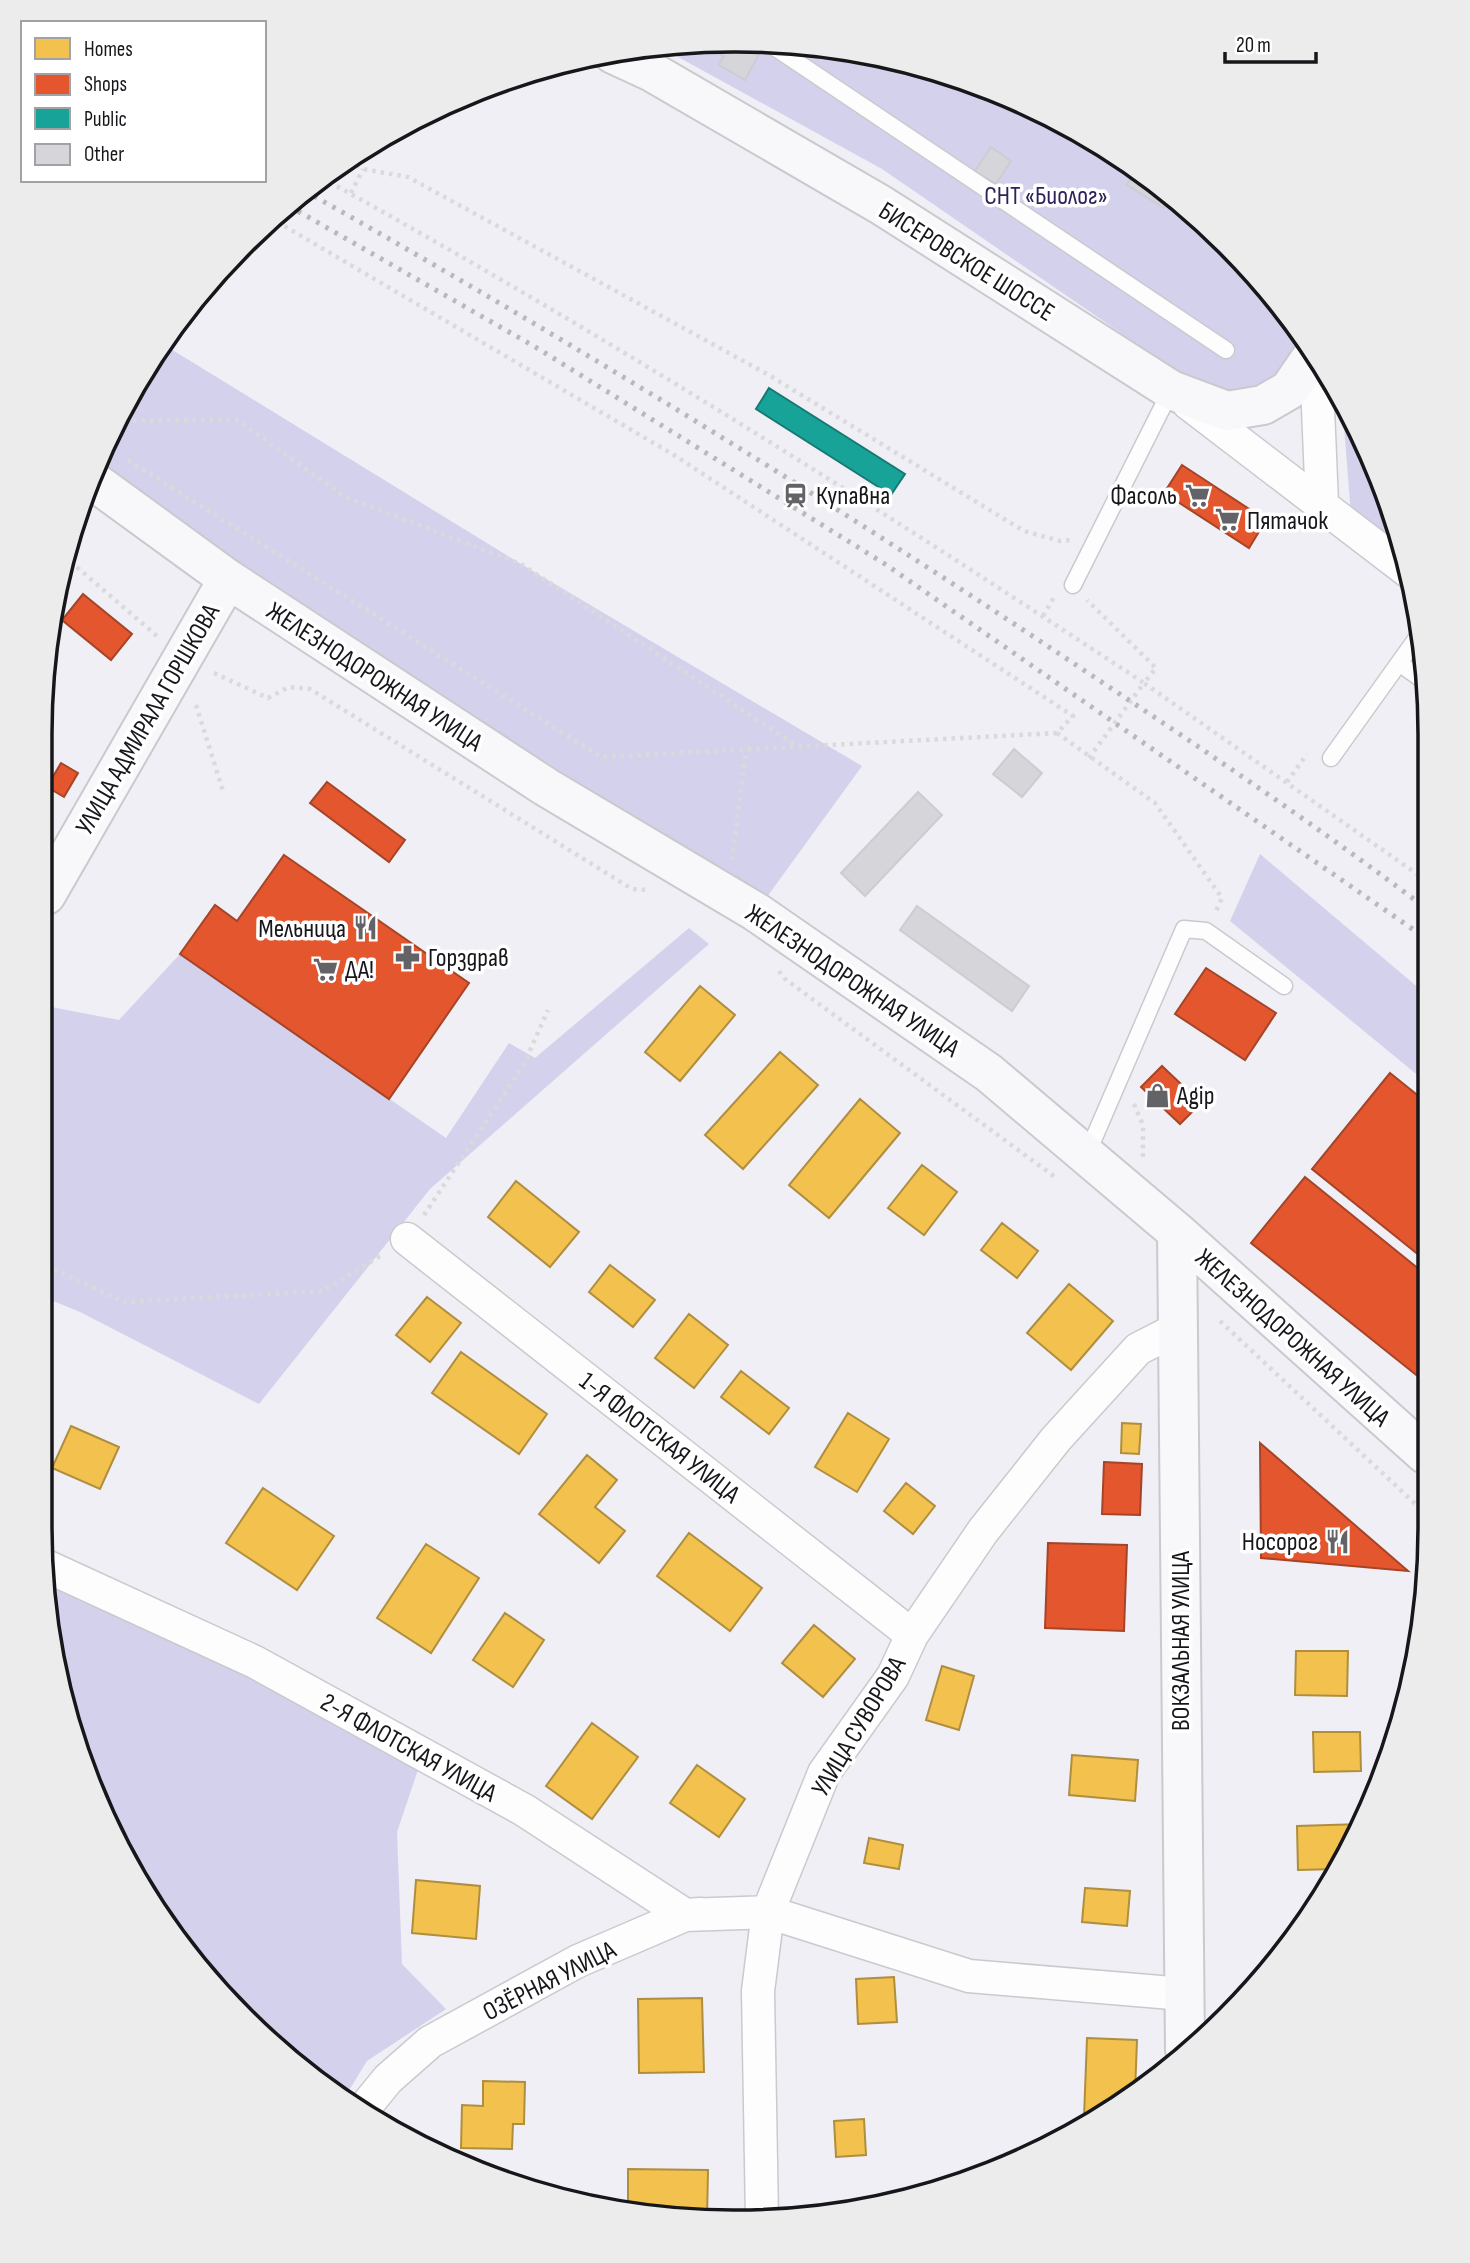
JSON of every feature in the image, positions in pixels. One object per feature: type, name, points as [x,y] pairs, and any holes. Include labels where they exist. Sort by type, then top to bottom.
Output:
[{"type":"main road","name":"БИСЕРОВСКОЕ ШОССЕ","points":[[629,61],[652,72],[881,205],[1171,390],[1227,411],[1263,405],[1289,390],[1307,364]]},
{"type":"main road","name":"ЖЕЛЕЗНОДОРОЖНАЯ УЛИЦА","points":[[106,469],[228,579],[546,787],[728,895],[989,1073],[1177,1232],[1418,1449]]},
{"type":"main road","name":"УЛИЦА АДМИРАЛА ГОРШКОВА","points":[[52,884],[228,579]]},
{"type":"main road","name":"ВОКЗАЛЬНАЯ УЛИЦА","points":[[1177,1232],[1193,1320],[1185,2041]]},
{"type":"street","points":[[1317,380],[1322,504]]},
{"type":"street","points":[[1171,390],[1395,561]]},
{"type":"street","name":"1-Я ФЛОТСКАЯ УЛИЦА","points":[[407,1239],[912,1634]]},
{"type":"street","name":"УЛИЦА СУВОРОВА","points":[[762,2209],[758,1991],[768,1912],[824,1773],[893,1676],[912,1634],[983,1531],[1056,1439],[1138,1349],[1193,1320]]},
{"type":"street","name":"2-Я ФЛОТСКАЯ УЛИЦА","points":[[54,1570],[255,1662],[524,1810],[685,1915]]},
{"type":"street","name":"ОЗЁРНАЯ УЛИЦА","points":[[368,2103],[388,2079],[430,2042],[578,1961],[685,1915],[768,1912],[969,1976],[1184,1994]]},
{"type":"lane","points":[[786,55],[1226,350]]},
{"type":"lane","points":[[1073,585],[1171,390]]},
{"type":"lane","points":[[1331,758],[1412,645]]},
{"type":"lane","points":[[1399,663],[1415,674]]},
{"type":"lane","points":[[1087,1154],[1184,929],[1206,931],[1284,986]]},
{"type":"path","points":[[358,166],[408,177],[420,183],[767,374],[1024,531],[1060,541],[1097,537]]},
{"type":"path","points":[[351,193],[363,169]]},
{"type":"path","points":[[334,184],[533,298],[1043,616],[1144,683],[1418,875]]},
{"type":"path","points":[[107,468],[601,757],[1057,733],[1073,716],[674,455],[283,224]]},
{"type":"path","points":[[130,421],[237,420],[345,497],[521,564],[798,746]]},
{"type":"path","points":[[74,565],[181,657],[268,698],[289,687],[310,689],[632,889],[659,891]]},
{"type":"path","points":[[1073,585],[1156,668],[1089,758]]},
{"type":"path","points":[[1043,616],[1055,596]]},
{"type":"path","points":[[181,657],[223,791]]},
{"type":"path","points":[[728,895],[746,750]]},
{"type":"path","points":[[778,969],[785,979],[1062,1183]]},
{"type":"path","points":[[52,1269],[124,1302],[323,1291],[407,1239],[523,1066],[548,1010]]},
{"type":"path","points":[[1193,1320],[1418,1507]]},
{"type":"green space","name":"СНТ «Биолог»","points":[[735,52],[780,54],[868,66],[954,89],[1037,123],[1114,168],[1185,222],[1218,252],[1248,285],[1293,344],[1291,355],[1274,377],[1247,390],[1224,390],[1179,373],[882,169],[675,55]]},
{"type":"green space","points":[[172,350],[521,564],[862,766],[756,912],[100,485],[123,433]]},
{"type":"green space","points":[[1344,428],[1366,474],[1391,547],[1352,528]]},
{"type":"green space","points":[[1260,854],[1418,987],[1418,1075],[1230,921]]},
{"type":"green space","points":[[689,928],[709,944],[430,1189],[259,1404],[80,1312],[52,1300],[52,1007],[119,1020],[180,954],[446,1138],[509,1043],[535,1058]]},
{"type":"green space","points":[[54,1572],[423,1755],[397,1832],[402,1964],[446,2009],[367,2061],[349,2090],[320,2069],[252,2011],[222,1978],[168,1907],[123,1830],[89,1747],[66,1661]]},
{"type":"building: Homes","points":[[700,986],[735,1015],[680,1081],[645,1052]]},
{"type":"building: Homes","points":[[780,1052],[818,1085],[743,1169],[705,1135]]},
{"type":"building: Homes","points":[[860,1099],[900,1133],[829,1218],[789,1185]]},
{"type":"building: Homes","points":[[922,1165],[957,1192],[924,1235],[888,1208]]},
{"type":"building: Homes","points":[[516,1181],[579,1232],[550,1267],[488,1217]]},
{"type":"building: Homes","points":[[1002,1223],[1038,1251],[1017,1278],[981,1250]]},
{"type":"building: Homes","points":[[610,1265],[655,1300],[633,1327],[589,1292]]},
{"type":"building: Homes","points":[[1069,1284],[1113,1321],[1071,1370],[1027,1333]]},
{"type":"building: Homes","points":[[427,1297],[461,1323],[430,1362],[396,1335]]},
{"type":"building: Homes","points":[[689,1314],[728,1345],[694,1388],[655,1358]]},
{"type":"building: Homes","points":[[461,1352],[547,1414],[519,1454],[432,1393]]},
{"type":"building: Homes","points":[[741,1371],[789,1408],[769,1434],[721,1397]]},
{"type":"building: Homes","points":[[848,1413],[889,1439],[857,1492],[815,1467]]},
{"type":"building: Homes","points":[[1122,1423],[1141,1424],[1139,1454],[1121,1453]]},
{"type":"building: Homes","points":[[71,1426],[119,1447],[100,1489],[52,1468]]},
{"type":"building: Homes","points":[[587,1455],[617,1480],[595,1507],[625,1531],[599,1563],[539,1514]]},
{"type":"building: Homes","points":[[906,1483],[935,1506],[913,1534],[884,1511]]},
{"type":"building: Homes","points":[[263,1488],[334,1536],[297,1590],[226,1543]]},
{"type":"building: Homes","points":[[689,1533],[762,1588],[730,1631],[657,1576]]},
{"type":"building: Homes","points":[[426,1544],[479,1578],[431,1653],[377,1618]]},
{"type":"building: Homes","points":[[505,1613],[544,1640],[513,1687],[473,1660]]},
{"type":"building: Homes","points":[[814,1625],[855,1659],[823,1697],[782,1663]]},
{"type":"building: Homes","points":[[1296,1651],[1348,1651],[1347,1696],[1295,1695]]},
{"type":"building: Homes","points":[[942,1666],[974,1676],[959,1730],[926,1720]]},
{"type":"building: Homes","points":[[592,1723],[638,1757],[592,1819],[546,1786]]},
{"type":"building: Homes","points":[[1313,1732],[1360,1732],[1361,1771],[1314,1772]]},
{"type":"building: Homes","points":[[1072,1755],[1138,1760],[1135,1801],[1069,1795]]},
{"type":"building: Homes","points":[[697,1765],[745,1799],[719,1837],[670,1803]]},
{"type":"building: Homes","points":[[1350,1824],[1326,1869],[1298,1870],[1297,1826]]},
{"type":"building: Homes","points":[[869,1838],[903,1845],[899,1869],[864,1863]]},
{"type":"building: Homes","points":[[416,1880],[480,1886],[476,1939],[412,1933]]},
{"type":"building: Homes","points":[[1085,1888],[1130,1891],[1127,1926],[1082,1922]]},
{"type":"building: Homes","points":[[894,1977],[897,2022],[858,2024],[856,1979]]},
{"type":"building: Homes","points":[[702,1998],[704,2072],[639,2073],[638,1999]]},
{"type":"building: Homes","points":[[1087,2038],[1137,2040],[1136,2079],[1084,2114]]},
{"type":"building: Homes","points":[[483,2081],[525,2082],[524,2124],[513,2124],[512,2149],[461,2148],[462,2105],[483,2106]]},
{"type":"building: Homes","points":[[864,2119],[866,2155],[836,2157],[834,2121]]},
{"type":"building: Homes","points":[[628,2169],[708,2170],[707,2209],[628,2202]]},
{"type":"building: Shops","points":[[1182,465],[1266,520],[1249,548],[1164,493]]},
{"type":"building: Shops","points":[[83,594],[132,634],[111,660],[63,619]]},
{"type":"building: Shops","points":[[61,763],[78,773],[64,797],[52,790],[52,778]]},
{"type":"building: Shops","points":[[327,782],[405,840],[389,862],[310,803]]},
{"type":"building: Shops","name":"ДА!","points":[[284,855],[469,983],[389,1099],[180,954],[215,905],[237,921]]},
{"type":"building: Shops","points":[[1206,968],[1276,1013],[1245,1060],[1175,1014]]},
{"type":"building: Shops","points":[[1162,1066],[1201,1103],[1180,1124],[1141,1087]]},
{"type":"building: Shops","points":[[1390,1073],[1418,1096],[1418,1254],[1312,1169]]},
{"type":"building: Shops","points":[[1305,1177],[1418,1268],[1418,1376],[1251,1243]]},
{"type":"building: Shops","points":[[1260,1443],[1408,1571],[1261,1558]]},
{"type":"building: Shops","points":[[1104,1462],[1142,1464],[1140,1515],[1102,1514]]},
{"type":"building: Shops","points":[[1048,1543],[1127,1545],[1124,1631],[1045,1628]]},
{"type":"building: Public","name":"Купавна","points":[[769,388],[905,474],[891,495],[756,409]]},
{"type":"building: Other","points":[[718,53],[759,54],[745,80],[719,65],[724,56]]},
{"type":"building: Other","points":[[991,147],[1011,161],[996,184],[975,171]]},
{"type":"building: Other","points":[[1130,180],[1165,206],[1164,208],[1127,185]]},
{"type":"building: Other","points":[[1014,749],[1042,773],[1022,797],[993,774]]},
{"type":"building: Other","points":[[918,792],[942,815],[865,896],[841,873]]},
{"type":"building: Other","points":[[917,906],[1029,986],[1012,1011],[900,930]]},
{"type":"railway","points":[[316,197],[592,358],[873,532],[1198,747],[1418,902]]},
{"type":"railway","points":[[298,211],[537,348],[885,564],[1418,933]]},
{"type":"place","name":"Купавна","points":[[796,495]]},
{"type":"place","name":"Фасоль","points":[[1197,495]]},
{"type":"place","name":"Пятачок","points":[[1227,520]]},
{"type":"place","name":"Мельница","points":[[366,928]]},
{"type":"place","name":"Горздрав","points":[[408,957]]},
{"type":"place","name":"ДА!","points":[[325,969]]},
{"type":"place","name":"Agip","points":[[1157,1095]]},
{"type":"place","name":"Носорог","points":[[1338,1541]]}]
